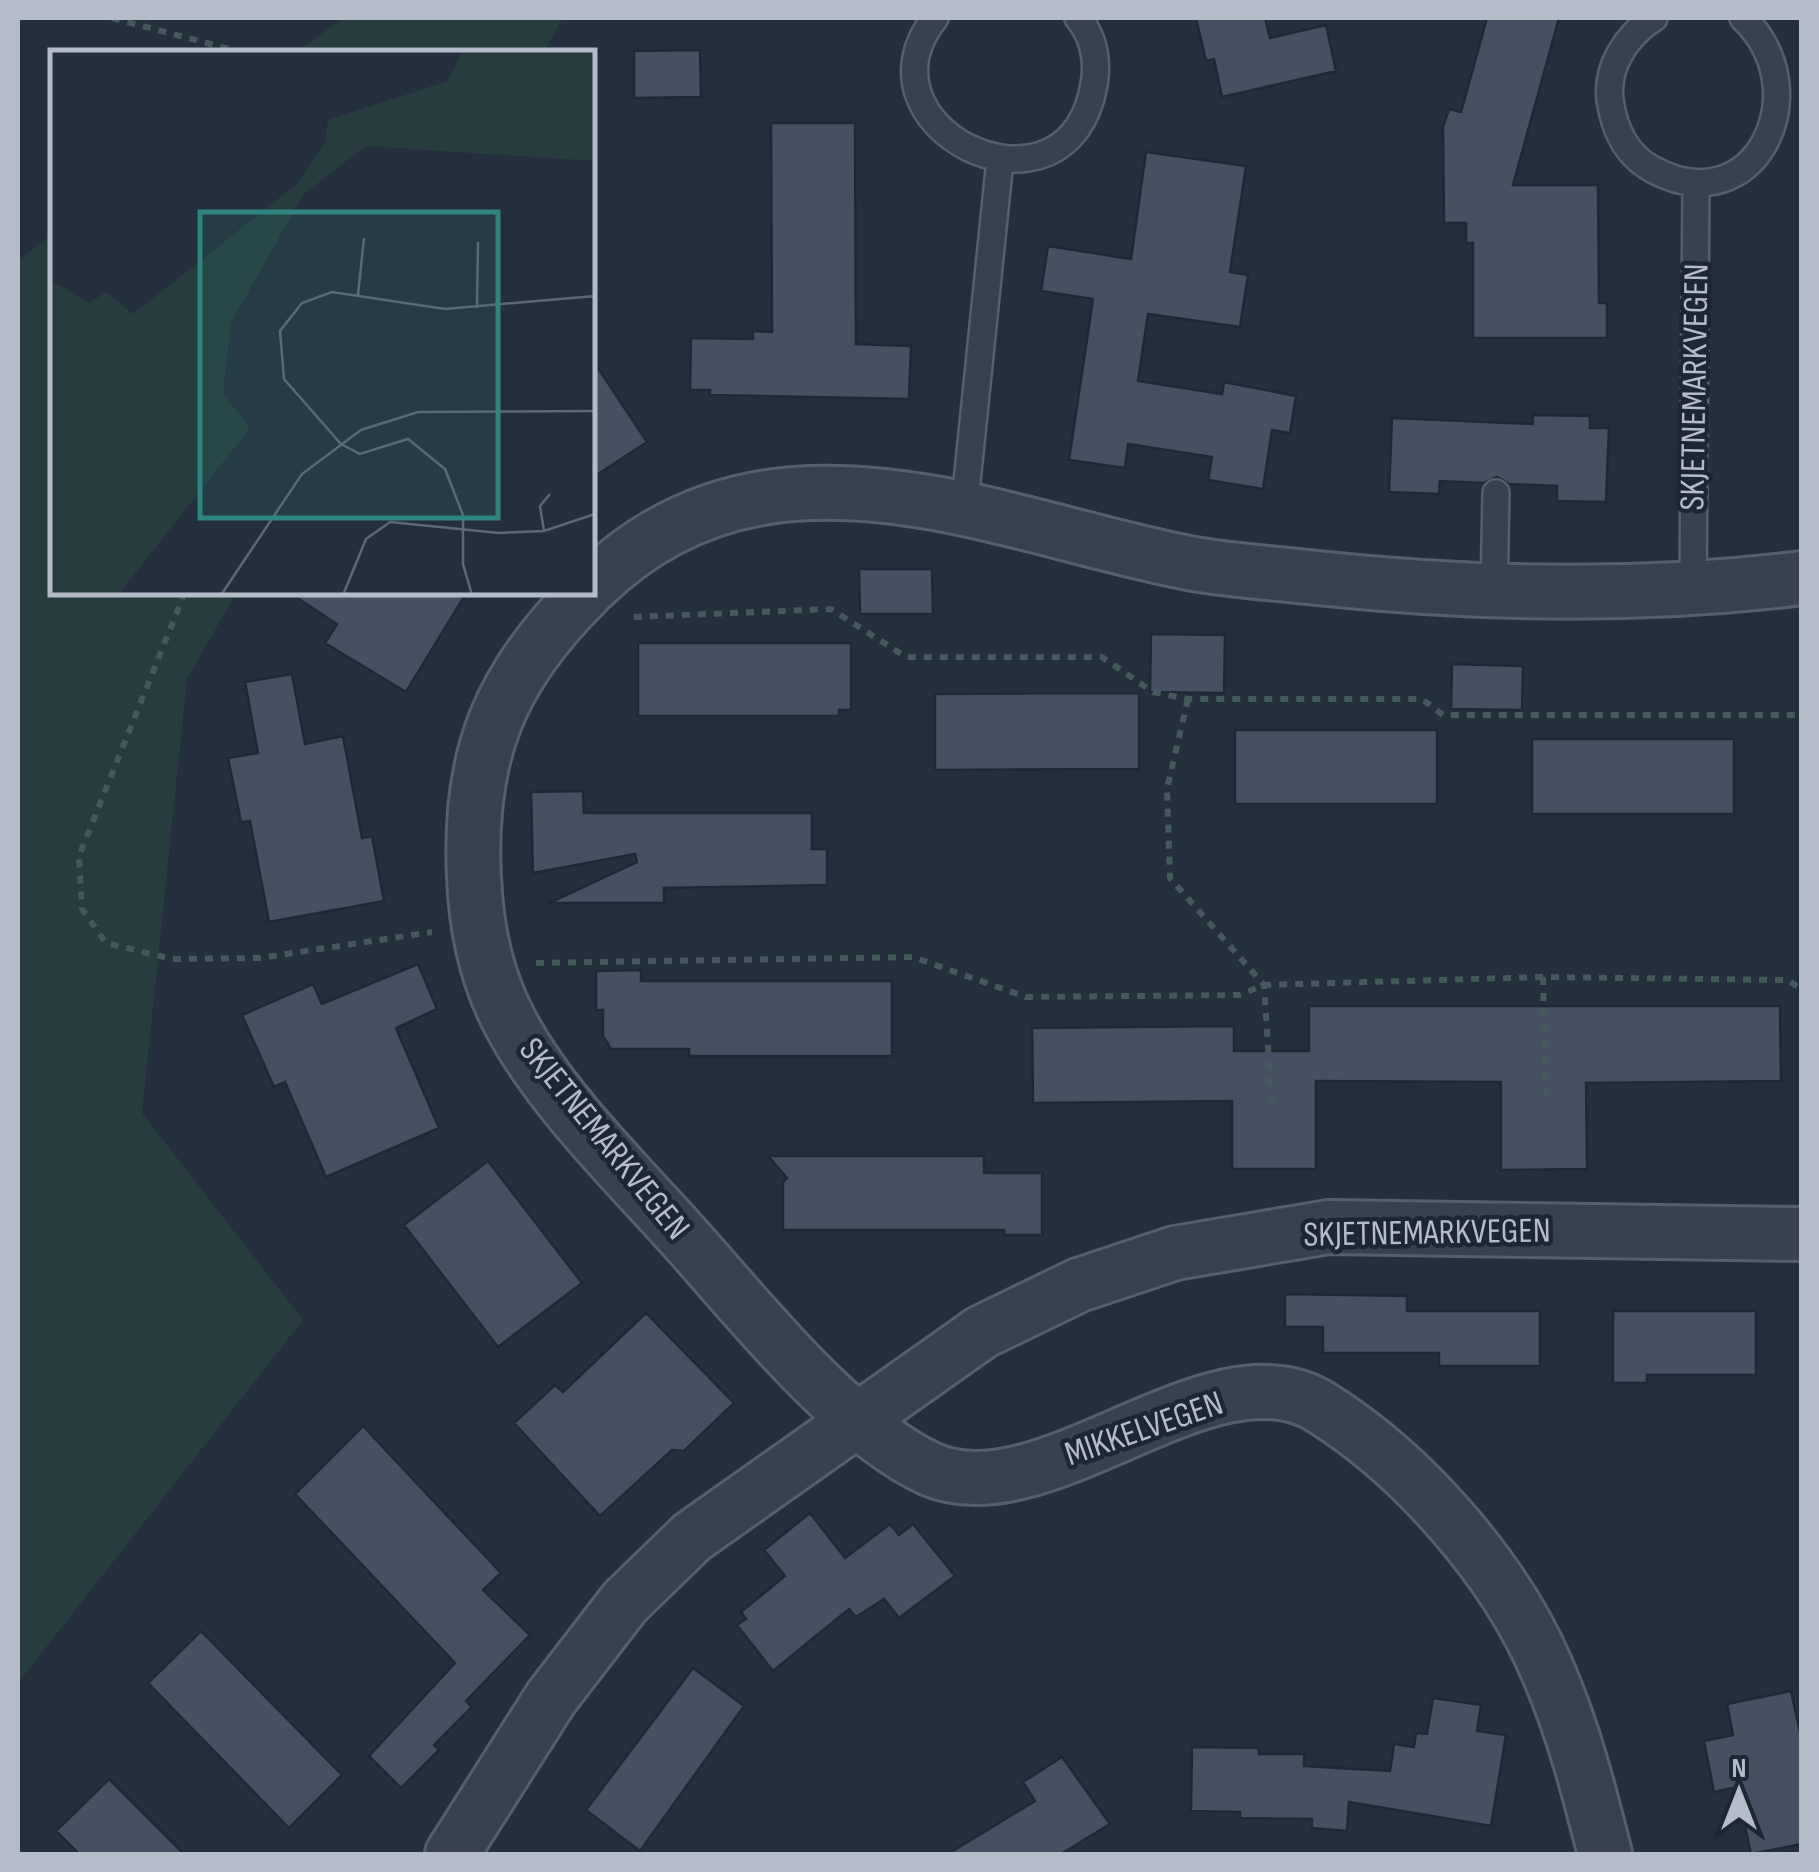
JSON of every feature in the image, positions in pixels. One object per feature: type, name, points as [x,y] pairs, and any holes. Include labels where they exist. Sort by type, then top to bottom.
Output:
[{"type":"street","name":"SKJETNEMARKVEGEN","points":[[858,1420],[760,1326],[545,1077],[510,1023],[481,944],[471,816],[489,732],[528,656],[600,600],[622,557],[704,510],[808,493],[887,496],[1192,564],[1494,593],[1693,592],[1802,578]]},
{"type":"street","name":"SKJETNEMARKVEGEN","points":[[452,1854],[552,1698],[626,1602],[692,1537],[982,1332],[1079,1286],[1174,1254],[1330,1228],[1802,1234]]},
{"type":"street","name":"MIKKELVEGEN","points":[[858,1420],[932,1470],[978,1479],[1054,1460],[1211,1400],[1269,1392],[1319,1405],[1419,1486],[1494,1574],[1546,1665],[1583,1768],[1605,1854]]},
{"type":"lane","points":[[935,18],[919,51],[917,78],[923,102],[953,142],[1000,160],[1027,158],[1052,147],[1074,130],[1088,107],[1096,80],[1095,53],[1078,18]]},
{"type":"lane","points":[[1654,18],[1626,42],[1614,66],[1609,94],[1613,121],[1626,146],[1645,166],[1669,179],[1696,184],[1742,173],[1761,159],[1778,136],[1787,109],[1787,80],[1781,58],[1764,33],[1743,18]]},
{"type":"lane","points":[[964,512],[1000,160]]},
{"type":"lane","name":"SKJETNEMARKVEGEN","points":[[1693,592],[1696,184]]},
{"type":"lane","points":[[1494,593],[1496,493]]},
{"type":"path","points":[[112,18],[233,50]]},
{"type":"path","points":[[184,595],[79,856],[82,909],[106,942],[172,959],[260,958],[481,944],[914,957],[1026,998],[1239,995],[1264,985],[1543,978],[1788,980],[1802,990]]},
{"type":"path","points":[[600,600],[638,615],[831,609],[906,657],[1102,657],[1152,692],[1188,699],[1422,699],[1443,716],[1802,715]]},
{"type":"path","points":[[1188,699],[1167,789],[1170,878],[1264,985],[1272,1109]]},
{"type":"path","points":[[1543,978],[1546,1107]]},
{"type":"green space","points":[[344,18],[563,18],[544,50],[299,50]]},
{"type":"green space","points":[[50,236],[50,595],[235,595],[187,679],[142,1113],[303,1320],[18,1683],[18,261]]},
{"type":"building","points":[[1196,18],[1265,18],[1270,38],[1326,25],[1336,71],[1222,97],[1214,59],[1206,61]]},
{"type":"building","points":[[1487,18],[1559,18],[1513,185],[1598,185],[1599,303],[1607,303],[1607,338],[1473,338],[1473,243],[1466,243],[1466,223],[1444,223],[1443,127],[1449,109],[1461,112]]},
{"type":"building","points":[[700,50],[701,97],[634,98],[634,51]]},
{"type":"building","points":[[771,123],[855,123],[856,344],[911,346],[909,399],[710,395],[710,390],[690,390],[691,338],[753,339],[753,331],[772,332]]},
{"type":"building","points":[[1146,152],[1246,166],[1230,272],[1248,275],[1240,327],[1148,314],[1138,381],[1222,394],[1224,382],[1296,396],[1290,433],[1272,430],[1263,489],[1208,480],[1212,457],[1128,444],[1125,468],[1069,460],[1093,299],[1041,291],[1048,246],[1131,259]]},
{"type":"building","points":[[595,364],[647,442],[595,476]]},
{"type":"building","points":[[1533,415],[1590,416],[1590,428],[1609,428],[1606,502],[1557,501],[1557,486],[1509,484],[1497,477],[1484,483],[1440,481],[1439,494],[1389,492],[1392,418],[1533,424]]},
{"type":"building","points":[[859,569],[932,569],[933,614],[860,614]]},
{"type":"building","points":[[293,595],[465,595],[406,692],[325,643],[337,624]]},
{"type":"building","points":[[1151,634],[1225,635],[1224,693],[1150,692]]},
{"type":"building","points":[[638,643],[851,643],[851,710],[839,710],[839,716],[638,716]]},
{"type":"building","points":[[1452,664],[1523,666],[1522,710],[1451,709]]},
{"type":"building","points":[[292,674],[305,744],[343,736],[362,838],[372,836],[384,901],[269,922],[250,821],[241,822],[228,758],[258,753],[245,682]]},
{"type":"building","points":[[1139,693],[1139,769],[935,770],[935,694]]},
{"type":"building","points":[[1235,730],[1437,730],[1437,804],[1235,804]]},
{"type":"building","points":[[1532,739],[1734,739],[1734,814],[1532,814]]},
{"type":"building","points":[[583,791],[584,813],[812,813],[812,849],[827,849],[827,885],[664,888],[664,903],[549,903],[637,862],[635,854],[533,873],[531,792]]},
{"type":"building","points":[[418,964],[437,1009],[396,1028],[439,1128],[326,1177],[285,1082],[274,1087],[242,1015],[313,984],[322,1004]]},
{"type":"building","points":[[641,970],[641,981],[892,981],[892,1056],[689,1056],[689,1049],[611,1049],[603,1036],[603,1010],[596,1010],[596,971]]},
{"type":"building","points":[[1309,1006],[1780,1006],[1781,1081],[1586,1083],[1587,1169],[1501,1170],[1501,1082],[1316,1081],[1316,1169],[1232,1169],[1232,1101],[1033,1103],[1032,1028],[1234,1026],[1234,1051],[1309,1051]]},
{"type":"building","points":[[768,1156],[984,1156],[984,1173],[1042,1173],[1042,1235],[1004,1235],[1004,1230],[783,1230],[783,1182],[787,1178]]},
{"type":"building","points":[[488,1161],[582,1283],[498,1347],[404,1225]]},
{"type":"building","points":[[1285,1294],[1407,1296],[1407,1311],[1540,1311],[1540,1366],[1439,1366],[1439,1353],[1323,1353],[1323,1327],[1285,1327]]},
{"type":"building","points":[[1613,1311],[1756,1311],[1756,1375],[1647,1375],[1647,1383],[1613,1383]]},
{"type":"building","points":[[646,1313],[734,1403],[684,1451],[672,1450],[600,1516],[514,1423],[555,1385],[563,1392]]},
{"type":"building","points":[[363,1426],[501,1573],[483,1590],[530,1635],[466,1701],[472,1707],[434,1745],[439,1750],[401,1788],[369,1756],[455,1663],[295,1494]]},
{"type":"building","points":[[810,1513],[845,1558],[890,1524],[899,1535],[913,1524],[955,1576],[899,1618],[884,1599],[856,1617],[849,1609],[773,1671],[737,1625],[746,1619],[741,1612],[785,1576],[764,1550]]},
{"type":"building","points":[[201,1631],[342,1775],[289,1828],[148,1683]]},
{"type":"building","points":[[693,1668],[744,1706],[640,1851],[586,1810]]},
{"type":"building","points":[[1791,1691],[1802,1741],[1802,1844],[1751,1854],[1737,1787],[1714,1792],[1704,1741],[1733,1735],[1727,1704]]},
{"type":"building","points":[[1433,1698],[1481,1705],[1477,1731],[1506,1735],[1491,1826],[1349,1802],[1347,1831],[1312,1828],[1312,1819],[1240,1818],[1240,1812],[1191,1811],[1192,1747],[1259,1748],[1259,1754],[1304,1754],[1304,1766],[1390,1771],[1394,1744],[1414,1747],[1416,1733],[1427,1734]]},
{"type":"building","points":[[1062,1757],[1110,1824],[1061,1854],[948,1854],[1035,1801],[1023,1782]]},
{"type":"building","points":[[109,1779],[184,1854],[79,1854],[56,1831]]}]
